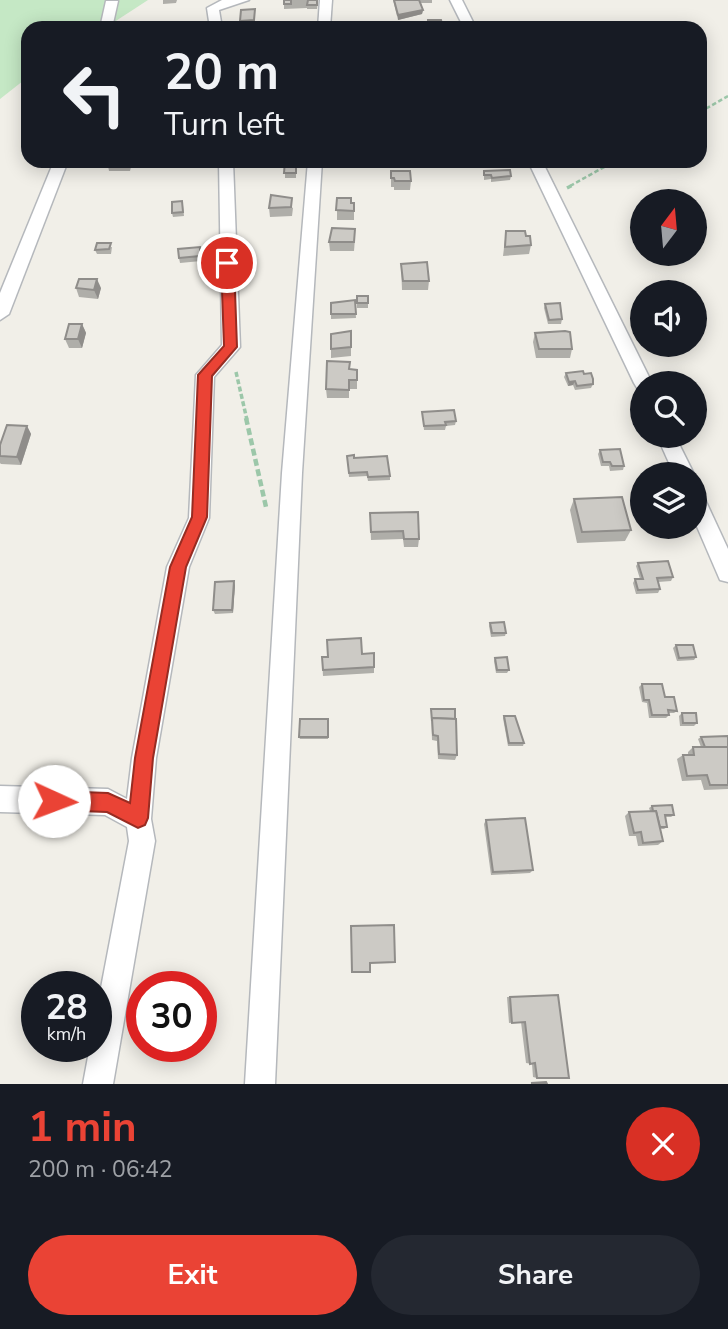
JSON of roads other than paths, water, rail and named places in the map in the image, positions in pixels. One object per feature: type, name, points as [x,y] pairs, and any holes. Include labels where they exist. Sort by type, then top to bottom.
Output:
[{"type":"street","points":[[215,21],[213,8],[243,0]]},
{"type":"street","points":[[324,21],[326,0]]},
{"type":"street","points":[[456,0],[466,21]]},
{"type":"street","points":[[108,21],[112,1]]},
{"type":"street","points":[[0,314],[58,168]]},
{"type":"street","points":[[98,1084],[142,841],[138,818],[144,758],[178,567],[199,517],[205,375],[231,347],[226,168]]},
{"type":"street","points":[[260,1084],[292,473],[314,168]]},
{"type":"street","points":[[538,168],[637,371]]},
{"type":"street","points":[[707,526],[728,573]]},
{"type":"street","points":[[0,799],[108,802],[138,818]]}]
